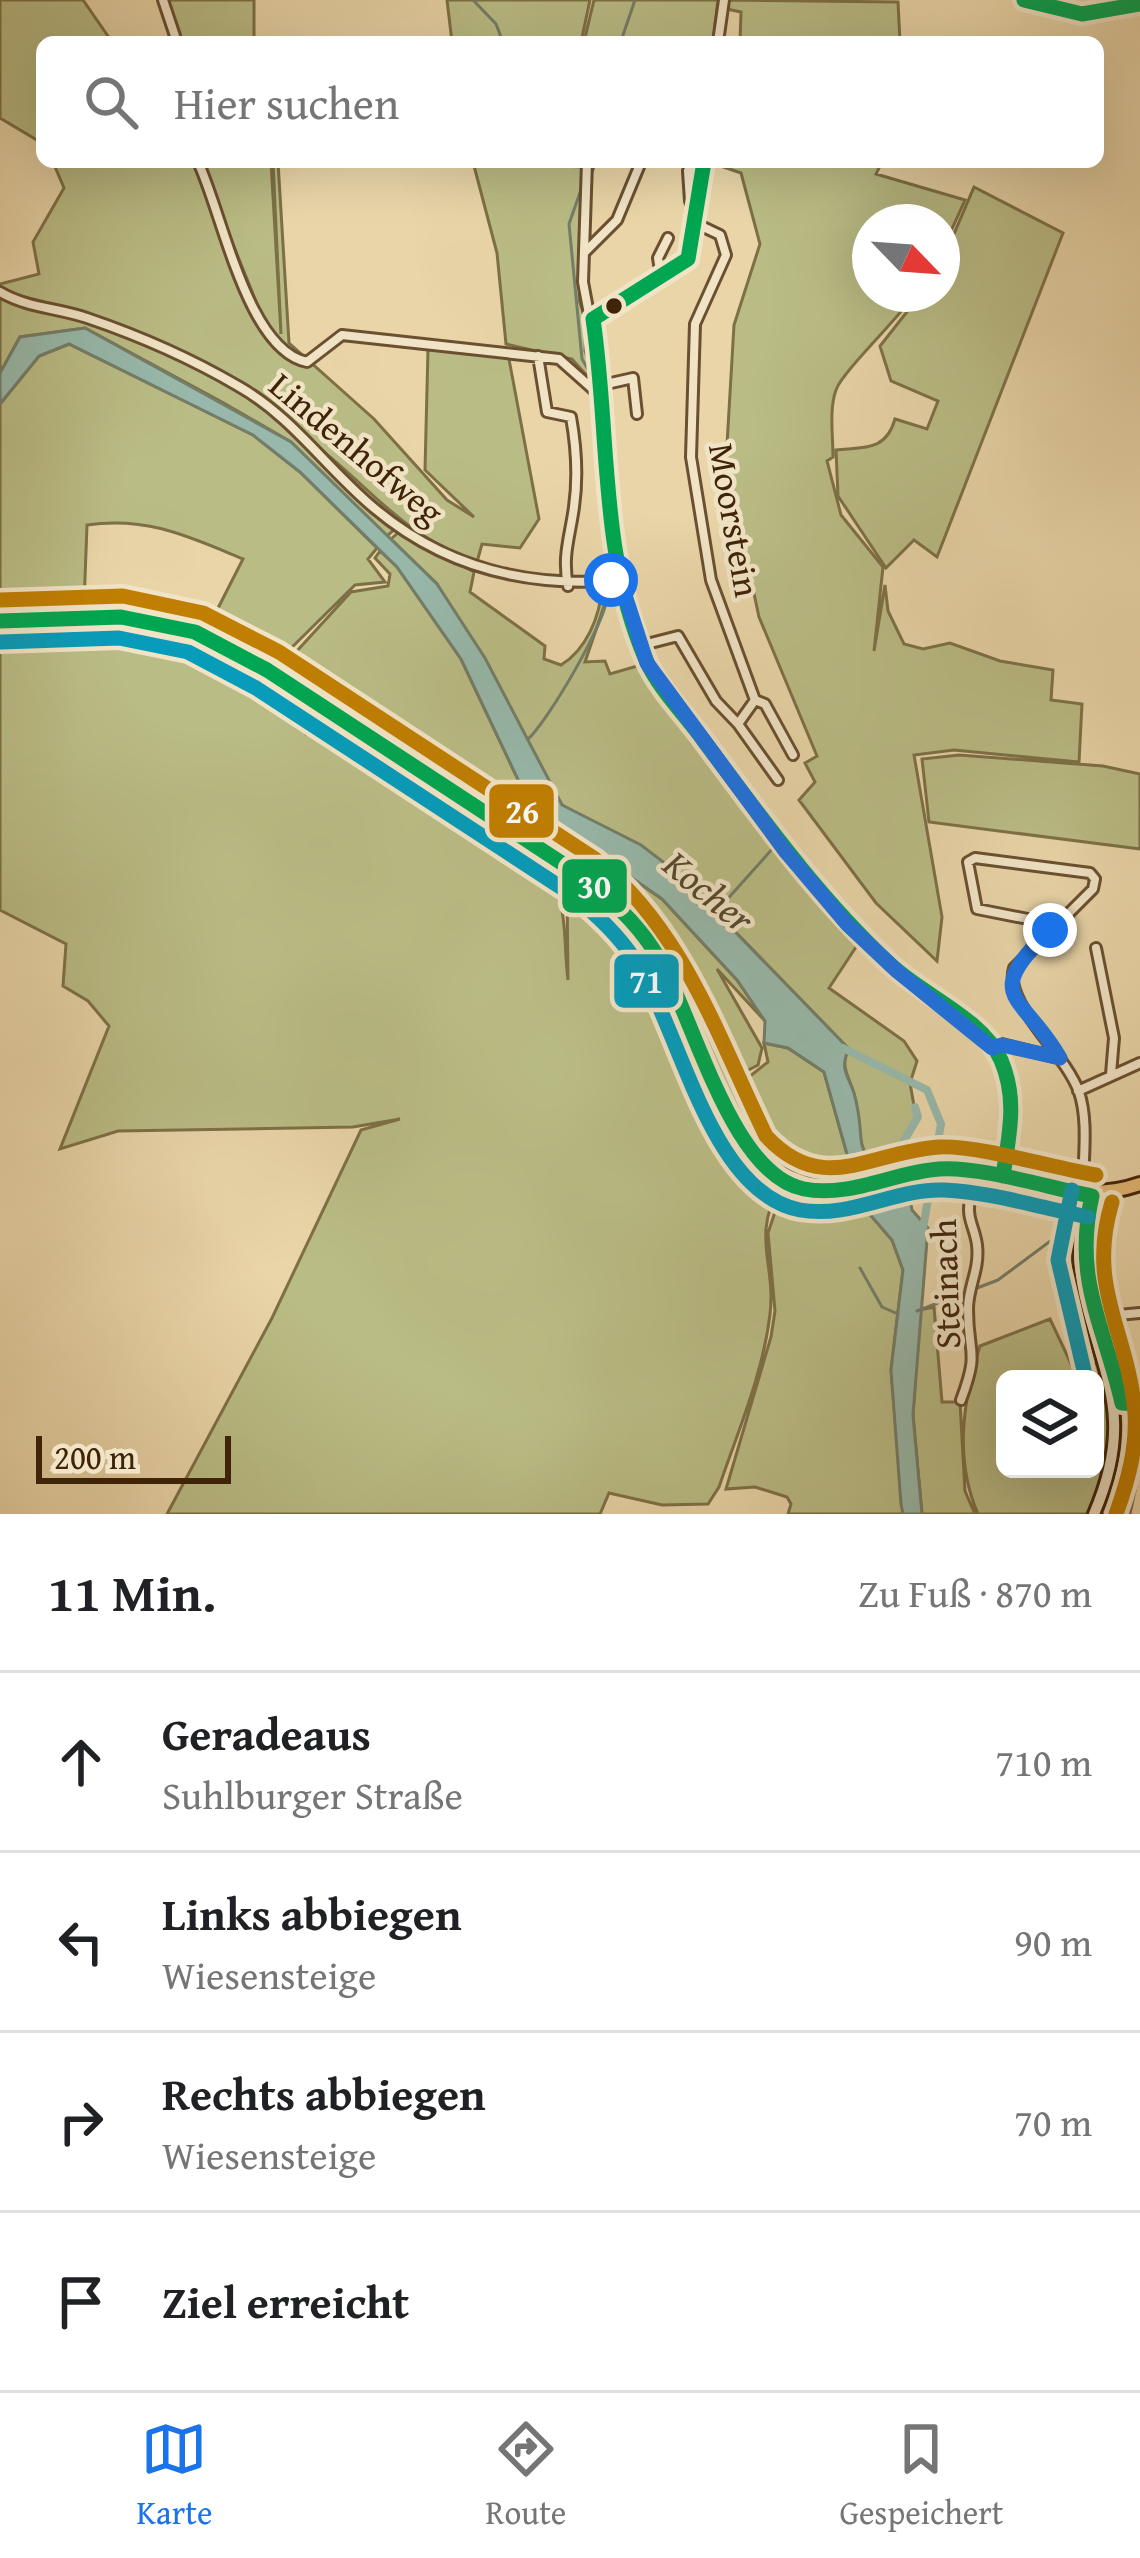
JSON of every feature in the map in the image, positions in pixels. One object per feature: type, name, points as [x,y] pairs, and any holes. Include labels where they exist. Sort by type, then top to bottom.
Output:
[{"type":"main road","points":[[0,621],[122,617],[195,632],[267,670],[583,877],[618,905],[666,968],[759,1163],[784,1183],[822,1190],[948,1168],[1092,1196],[1140,1184]]},
{"type":"main road","points":[[1092,1196],[1079,1242],[1080,1270],[1122,1403],[1124,1448],[1094,1514]]},
{"type":"street","points":[[163,0],[175,36]]},
{"type":"street","points":[[719,36],[724,0]]},
{"type":"street","points":[[1024,0],[1089,16],[1140,4]]},
{"type":"street","points":[[200,168],[261,326],[284,351],[307,362],[342,335],[538,356],[567,362],[587,388],[605,400]]},
{"type":"street","points":[[587,168],[583,254],[586,304],[593,319],[605,400],[611,581],[639,646],[710,752],[847,924],[992,1048],[1014,1106],[1003,1176]]},
{"type":"street","points":[[583,254],[617,220],[638,168]]},
{"type":"street","points":[[593,319],[688,259],[703,168]]},
{"type":"street","name":"Moorstein","points":[[688,171],[690,201],[698,220],[720,235],[726,256],[695,324],[691,457],[711,580],[754,700],[765,704],[793,755]]},
{"type":"street","points":[[661,277],[658,258],[668,238]]},
{"type":"street","name":"Lindenhofweg","points":[[0,292],[102,323],[241,387],[284,417],[371,506],[433,548],[504,575],[568,586],[611,581]]},
{"type":"street","points":[[538,356],[545,408],[571,417],[574,437],[574,506],[562,557],[568,586]]},
{"type":"street","points":[[602,385],[633,378],[638,414]]},
{"type":"street","points":[[639,646],[678,636],[716,701],[778,779]]},
{"type":"street","points":[[738,724],[754,700]]},
{"type":"street","points":[[1050,930],[1034,920],[977,909],[968,862],[975,858],[1090,873],[1096,879],[1093,889],[1014,968],[1010,984],[1015,1001],[1045,1031],[1078,1091],[1084,1160]]},
{"type":"street","points":[[1096,948],[1114,1038],[1112,1074]]},
{"type":"street","points":[[992,1048],[1002,1045],[1060,1058]]},
{"type":"street","points":[[1078,1091],[1140,1064]]},
{"type":"street","name":"Steinach","points":[[948,1168],[970,1200],[967,1214],[977,1241],[978,1278],[972,1291],[976,1360],[961,1400]]},
{"type":"street","points":[[1096,1317],[1138,1310]]},
{"type":"street","points":[[1122,1403],[1140,1404]]},
{"type":"green space","points":[[0,0],[83,0],[108,36],[36,36],[36,139],[0,118]]},
{"type":"green space","points":[[166,0],[254,0],[254,36],[177,36]]},
{"type":"green space","points":[[447,0],[590,0],[582,36],[451,36]]},
{"type":"green space","points":[[594,0],[718,0],[714,36],[585,36]]},
{"type":"green space","points":[[728,0],[898,2],[900,36],[740,36],[741,12],[727,9]]},
{"type":"green space","points":[[56,168],[195,168],[237,276],[263,319],[202,168],[271,168],[281,334],[273,168],[278,168],[289,343],[374,419],[447,500],[474,517],[425,470],[428,349],[508,354],[539,519],[520,548],[482,544],[477,562],[449,550],[403,521],[302,435],[394,530],[387,536],[291,442],[85,328],[20,337],[0,373],[0,284],[39,274],[33,242],[64,188]]},
{"type":"green space","points":[[475,168],[583,168],[579,300],[586,320],[585,351],[599,389],[572,359],[506,344],[497,253]]},
{"type":"green space","points":[[726,168],[879,168],[876,174],[965,200],[960,211],[960,204],[852,204],[852,312],[901,312],[836,390],[833,457],[827,461],[841,515],[883,567],[874,651],[885,585],[888,611],[904,644],[923,649],[950,643],[1000,661],[1053,670],[1051,700],[1082,704],[1079,762],[954,750],[914,755],[942,917],[937,961],[876,903],[799,800],[815,782],[805,763],[817,756],[759,617],[726,462],[734,325],[760,244],[741,173]]},
{"type":"green space","points":[[974,187],[1063,233],[937,557],[914,540],[886,568],[838,496],[836,450],[880,442],[895,419],[927,429],[938,401],[891,381],[880,346],[907,312],[960,312],[960,220]]},
{"type":"green space","points":[[69,344],[253,435],[300,472],[377,548],[368,559],[385,582],[355,585],[282,657],[274,657],[211,622],[243,559],[168,530],[109,523],[87,525],[84,605],[0,605],[0,404],[39,356]]},
{"type":"green space","points":[[400,531],[474,572],[470,592],[545,646],[544,659],[561,665],[584,642],[595,621],[602,587],[611,586],[585,662],[605,661],[610,674],[644,664],[758,826],[860,941],[829,988],[904,1041],[917,1061],[910,1083],[916,1117],[896,1152],[900,1179],[865,1153],[845,1067],[848,1048],[679,874],[562,805],[437,584],[391,539]]},
{"type":"green space","points":[[380,551],[397,567],[461,659],[531,807],[662,899],[737,980],[765,1021],[717,969],[762,1048],[758,1065],[737,1076],[698,991],[660,932],[628,898],[532,824],[501,788],[506,808],[285,664],[351,592],[388,586],[390,574],[375,558]]},
{"type":"green space","points":[[84,609],[153,614],[230,635],[440,768],[602,883],[640,916],[680,974],[772,1167],[743,1125],[683,990],[632,914],[234,645],[164,620],[0,617],[0,611]]},
{"type":"green space","points":[[59,624],[143,630],[179,638],[243,664],[344,727],[311,711],[298,715],[305,731],[307,716],[349,730],[542,856],[540,865],[561,905],[568,980],[567,891],[546,860],[619,920],[646,954],[689,1027],[745,1152],[755,1168],[780,1186],[767,1221],[771,1296],[762,1358],[719,1487],[708,1504],[662,1505],[609,1493],[600,1514],[167,1514],[272,1318],[361,1130],[400,1119],[353,1127],[118,1131],[60,1149],[109,1026],[88,1001],[63,986],[66,944],[0,910],[0,628]]},
{"type":"green space","points":[[959,755],[1103,766],[1140,774],[1140,849],[929,822],[922,759]]},
{"type":"green space","points":[[764,1043],[788,1048],[824,1072],[861,1204],[892,1240],[903,1270],[891,1370],[903,1514],[788,1514],[787,1497],[755,1487],[726,1489],[771,1337],[775,1311],[768,1233],[778,1203],[819,1205],[827,1194],[820,1180],[779,1165],[740,1084],[768,1062]]},
{"type":"green space","points":[[934,1307],[942,1402],[960,1402],[965,1491],[975,1514],[922,1514],[913,1416],[919,1310]]},
{"type":"green space","points":[[1050,1319],[1074,1370],[1106,1361],[1120,1422],[1119,1440],[1111,1475],[1090,1514],[978,1514],[964,1451],[969,1387],[980,1346]]},
{"type":"green space","points":[[1134,1406],[1140,1408],[1140,1467],[1130,1514],[1100,1514],[1124,1472]]},
{"type":"shaded area","points":[[85,328],[291,442],[437,584],[485,658],[562,805],[641,845],[679,874],[849,1049],[845,1067],[862,1147],[874,1163],[907,1184],[912,1210],[928,1228],[913,1415],[922,1514],[903,1514],[901,1504],[891,1370],[903,1270],[892,1240],[861,1204],[824,1072],[788,1048],[764,1043],[765,1021],[737,980],[662,899],[531,807],[461,659],[397,567],[300,472],[253,435],[69,344],[39,356],[0,404],[0,373],[20,337]]},
{"type":"waterway","points":[[473,0],[496,24],[501,36]]},
{"type":"waterway","points":[[623,36],[635,0]]},
{"type":"waterway","points":[[590,177],[594,168]]},
{"type":"waterway","points":[[583,184],[569,224],[582,359],[593,378]]},
{"type":"waterway","points":[[609,395],[615,470]]},
{"type":"waterway","points":[[528,739],[576,668],[606,604],[603,496]]},
{"type":"waterway","name":"Kocher","points":[[715,913],[774,847]]},
{"type":"waterway","points":[[843,1048],[927,1090],[941,1124],[922,1234]]},
{"type":"waterway","points":[[901,1178],[898,1151],[918,1117],[915,1107]]},
{"type":"waterway","points":[[1095,1213],[1109,1204]]},
{"type":"waterway","points":[[917,1311],[998,1280],[1076,1222]]},
{"type":"waterway","points":[[860,1268],[882,1307],[898,1314]]},
{"type":"transit line","name":"30","points":[[1024,0],[1082,14],[1140,4]]},
{"type":"transit line","name":"30","points":[[593,319],[688,259],[703,168]]},
{"type":"transit line","name":"30","points":[[593,319],[613,535],[631,619],[646,660],[770,829],[840,913],[891,965],[967,1020],[992,1045],[1006,1075],[1011,1103],[1003,1176]]},
{"type":"transit line","name":"26","points":[[0,600],[123,596],[203,613],[279,652],[595,859],[626,887],[675,951],[766,1136],[787,1154],[827,1168],[914,1150],[955,1147],[1096,1175]]},
{"type":"transit line","name":"30","points":[[0,621],[121,617],[195,632],[267,670],[583,877],[621,910],[653,949],[733,1122],[777,1177],[821,1191],[956,1169],[1092,1196]]},
{"type":"transit line","name":"71","points":[[1,642],[119,638],[188,652],[256,688],[571,894],[634,959],[719,1141],[742,1173],[768,1197],[819,1212],[926,1191],[962,1191],[1088,1217]]},
{"type":"transit line","name":"71","points":[[1072,1190],[1058,1260],[1084,1370]]},
{"type":"transit line","name":"30","points":[[1092,1196],[1086,1252],[1093,1301],[1122,1403],[1140,1404]]},
{"type":"transit line","name":"26","points":[[1112,1202],[1105,1232],[1106,1285],[1135,1413],[1131,1464],[1116,1514]]},
{"type":"route","points":[[611,580],[620,580],[647,663],[786,852],[847,924],[992,1048],[1002,1045],[1060,1058],[1045,1031],[1015,1001],[1010,984],[1014,968],[1050,930]]}]
